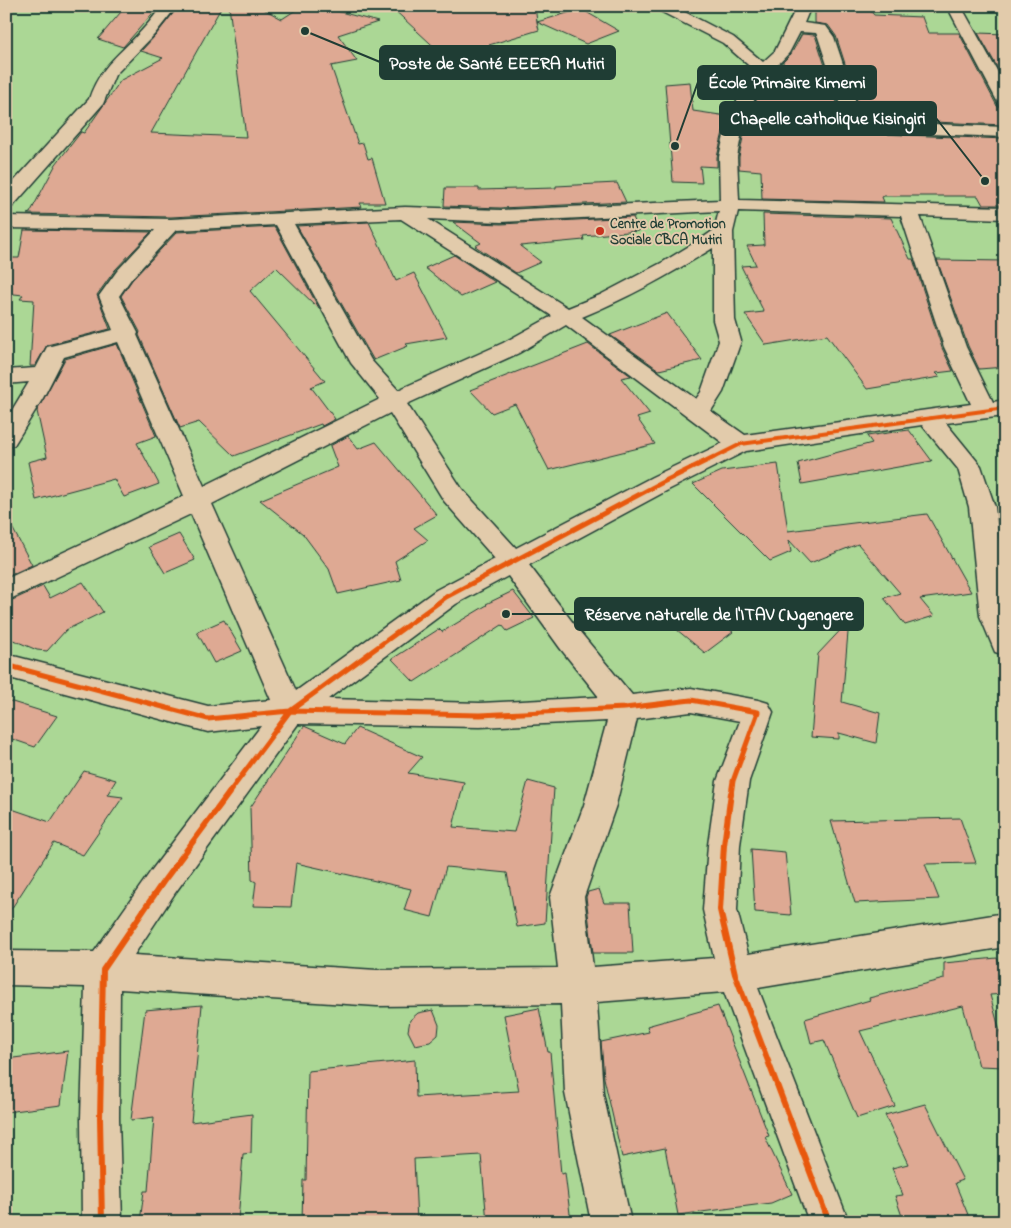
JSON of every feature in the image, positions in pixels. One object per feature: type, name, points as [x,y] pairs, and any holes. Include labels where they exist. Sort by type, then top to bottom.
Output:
[{"type":"street","points":[[6,202],[97,100],[102,83],[119,61],[149,32],[170,6]]},
{"type":"street","points":[[661,6],[728,40],[764,70]]},
{"type":"street","points":[[697,410],[706,403],[712,392],[730,341],[724,320],[723,232],[730,205],[728,157],[736,115],[764,70],[780,53],[795,27],[804,6]]},
{"type":"street","points":[[954,6],[1005,101]]},
{"type":"street","points":[[795,27],[821,29],[826,37],[855,126]]},
{"type":"street","points":[[736,115],[855,126],[1005,132]]},
{"type":"street","points":[[6,222],[171,225],[406,213],[501,216],[730,205],[1005,213]]},
{"type":"street","points":[[102,1222],[100,1118],[103,970],[163,882],[290,711],[446,597],[661,483],[741,444],[995,409],[955,347],[909,211]]},
{"type":"street","points":[[406,213],[567,316],[697,410],[716,428],[741,444]]},
{"type":"street","points":[[281,218],[362,363],[394,401],[453,495],[512,561],[570,640],[625,708]]},
{"type":"street","points":[[171,225],[124,275],[109,296],[127,333],[290,711]]},
{"type":"street","points":[[6,591],[198,500],[394,401],[512,348],[567,316],[606,299],[670,266],[723,232]]},
{"type":"street","points":[[6,439],[32,398],[55,352],[127,333]]},
{"type":"street","points":[[6,376],[44,374]]},
{"type":"street","points":[[928,417],[969,466],[982,507],[994,616],[1005,644]]},
{"type":"street","points":[[6,665],[208,718],[290,711],[480,715],[625,708],[691,700],[758,712],[733,781],[724,845],[720,910],[735,974],[829,1222]]},
{"type":"street","points":[[611,1222],[584,1093],[578,986],[567,897],[600,805],[625,708]]},
{"type":"street","points":[[6,968],[103,970],[377,988],[578,986],[735,974],[1005,930]]},
{"type":"green space","points":[[6,6],[1005,6],[1005,1222],[6,1222]]},
{"type":"building","points":[[126,6],[159,6],[123,47],[98,39]]},
{"type":"building","points":[[179,6],[222,6],[151,133],[246,137],[229,6],[258,6],[282,19],[302,6],[318,6],[378,22],[338,35],[357,61],[331,66],[358,144],[363,143],[368,159],[372,158],[385,203],[360,203],[362,207],[171,217],[27,214],[30,213],[56,164],[81,132],[84,133],[121,80],[163,58],[141,51]]},
{"type":"building","points":[[390,6],[535,6],[539,30],[489,45],[503,58],[457,68]]},
{"type":"building","points":[[581,9],[619,31],[586,44],[537,22]]},
{"type":"building","points":[[869,9],[874,15],[922,17],[928,33],[959,33],[997,106],[1005,108],[1005,125],[863,119],[836,36],[828,25],[815,23],[815,12]]},
{"type":"building","points":[[978,33],[1005,34],[1005,81]]},
{"type":"building","points":[[802,34],[815,35],[842,118],[751,109],[767,82],[781,83],[779,74],[784,74],[783,62],[791,54]]},
{"type":"building","points":[[690,82],[693,111],[727,116],[717,157],[717,167],[700,166],[702,183],[673,182],[665,84]]},
{"type":"building","points":[[746,123],[855,133],[1005,139],[1005,205],[983,205],[978,196],[884,196],[882,197],[884,202],[762,199],[761,171],[739,169],[739,157]]},
{"type":"building","points":[[617,183],[626,202],[501,208],[444,206],[445,188],[479,188],[479,190],[556,188],[556,186]]},
{"type":"building","points":[[763,214],[891,218],[910,259],[913,259],[942,348],[953,371],[936,373],[940,377],[867,389],[827,335],[766,345],[745,314],[764,312],[741,266],[756,265],[747,246],[764,245]]},
{"type":"building","points":[[633,217],[639,231],[583,236],[584,240],[520,246],[541,262],[516,273],[475,246],[481,243],[453,222],[501,224]]},
{"type":"building","points":[[369,222],[396,281],[414,273],[447,337],[406,344],[408,346],[373,359],[297,226]]},
{"type":"building","points":[[275,227],[320,310],[276,267],[250,291],[325,381],[311,387],[335,419],[322,426],[321,424],[234,456],[199,422],[180,428],[139,335],[140,332],[121,296],[132,280],[177,232]]},
{"type":"building","points":[[24,230],[151,232],[115,270],[97,295],[110,329],[47,345],[35,366],[30,366],[34,300],[20,299],[23,295],[6,293],[6,258],[19,258]]},
{"type":"building","points":[[454,255],[495,282],[461,297],[425,268]]},
{"type":"building","points":[[937,260],[1005,261],[1005,367],[979,369],[968,346]]},
{"type":"building","points":[[667,313],[702,360],[659,370],[610,335]]},
{"type":"building","points":[[117,344],[156,436],[137,443],[159,484],[124,497],[114,479],[36,500],[28,462],[47,457],[37,411],[65,359]]},
{"type":"building","points":[[588,344],[631,376],[621,378],[650,414],[637,418],[655,444],[549,470],[515,404],[492,413],[470,390]]},
{"type":"building","points":[[909,430],[932,461],[802,484],[798,463],[872,443],[867,436]]},
{"type":"building","points":[[348,436],[358,449],[376,442],[437,515],[414,528],[428,540],[395,561],[401,580],[338,594],[329,569],[303,534],[260,500],[338,467],[330,446]]},
{"type":"building","points":[[778,464],[788,531],[927,514],[971,592],[920,599],[934,616],[905,625],[884,598],[900,593],[858,544],[810,563],[789,540],[791,552],[770,561],[693,484],[722,471]]},
{"type":"building","points":[[6,516],[32,565],[6,577]]},
{"type":"building","points":[[179,534],[195,560],[165,573],[149,547]]},
{"type":"building","points":[[83,582],[103,612],[66,630],[47,651],[37,650],[6,637],[6,603],[43,586],[50,598]]},
{"type":"building","points":[[513,591],[534,618],[507,631],[502,625],[414,682],[392,659],[439,629],[442,632],[486,604]]},
{"type":"building","points":[[693,600],[733,632],[705,653],[665,620]]},
{"type":"building","points":[[224,620],[242,651],[214,663],[197,632]]},
{"type":"building","points":[[849,621],[842,702],[880,713],[876,743],[839,733],[839,739],[811,737],[818,654]]},
{"type":"building","points":[[6,700],[57,716],[35,747],[6,737]]},
{"type":"building","points":[[304,726],[345,744],[357,728],[422,757],[408,773],[464,782],[453,827],[514,832],[528,781],[554,788],[545,923],[517,927],[507,873],[446,867],[432,917],[404,910],[411,889],[296,863],[291,907],[253,906],[256,882],[252,880],[250,808]]},
{"type":"building","points":[[84,771],[116,780],[107,795],[123,797],[83,855],[54,843],[6,917],[6,807],[50,822]]},
{"type":"building","points":[[960,818],[976,863],[925,864],[939,899],[855,903],[831,821]]},
{"type":"building","points":[[751,849],[785,852],[791,915],[755,912]]},
{"type":"building","points":[[599,889],[604,903],[630,903],[633,953],[593,953],[586,897],[588,892]]},
{"type":"building","points":[[997,958],[1005,976],[1005,994],[990,995],[1005,1050],[1005,1067],[979,1066],[963,1006],[860,1031],[895,1106],[857,1118],[824,1040],[811,1043],[805,1019],[870,1000],[869,998],[944,979],[944,963]]},
{"type":"building","points":[[202,1005],[191,1122],[252,1114],[251,1153],[243,1154],[238,1222],[140,1222],[144,1191],[148,1191],[154,1117],[131,1120],[145,1010]]},
{"type":"building","points":[[718,1006],[769,1136],[765,1137],[792,1194],[771,1203],[678,1215],[665,1148],[622,1157],[604,1078],[601,1042],[649,1032],[647,1026]]},
{"type":"building","points":[[539,1008],[548,1052],[550,1052],[561,1174],[565,1173],[571,1222],[487,1222],[481,1155],[414,1159],[417,1222],[302,1222],[303,1180],[306,1180],[308,1071],[415,1060],[416,1097],[519,1091],[504,1015]]},
{"type":"building","points":[[433,1010],[439,1025],[438,1035],[430,1042],[415,1045],[408,1031],[410,1020],[418,1013]]},
{"type":"building","points":[[68,1051],[61,1105],[6,1112],[6,1059]]},
{"type":"building","points":[[925,1104],[963,1180],[955,1183],[971,1222],[904,1222],[895,1196],[903,1195],[892,1168],[908,1164],[885,1115]]},
{"type":"cycle path","points":[[102,1222],[100,1118],[103,970],[163,882],[290,711],[446,597],[661,483],[741,444],[1005,408]]},
{"type":"cycle path","points":[[6,665],[208,719],[290,711],[480,715],[625,708],[691,700],[758,712],[733,781],[724,845],[720,910],[735,974],[829,1222]]},
{"type":"place","name":"Poste de Santé EEERA Mutiri","points":[[305,31]]},
{"type":"place","name":"École Primaire Kimemi","points":[[675,146]]},
{"type":"place","name":"Chapelle catholique Kisingiri","points":[[985,181]]},
{"type":"place","name":"Centre de Promotion Sociale CBCA Mutiri","points":[[600,231]]},
{"type":"place","name":"Réserve naturelle de l'ITAV (Ngengere","points":[[506,614]]}]
